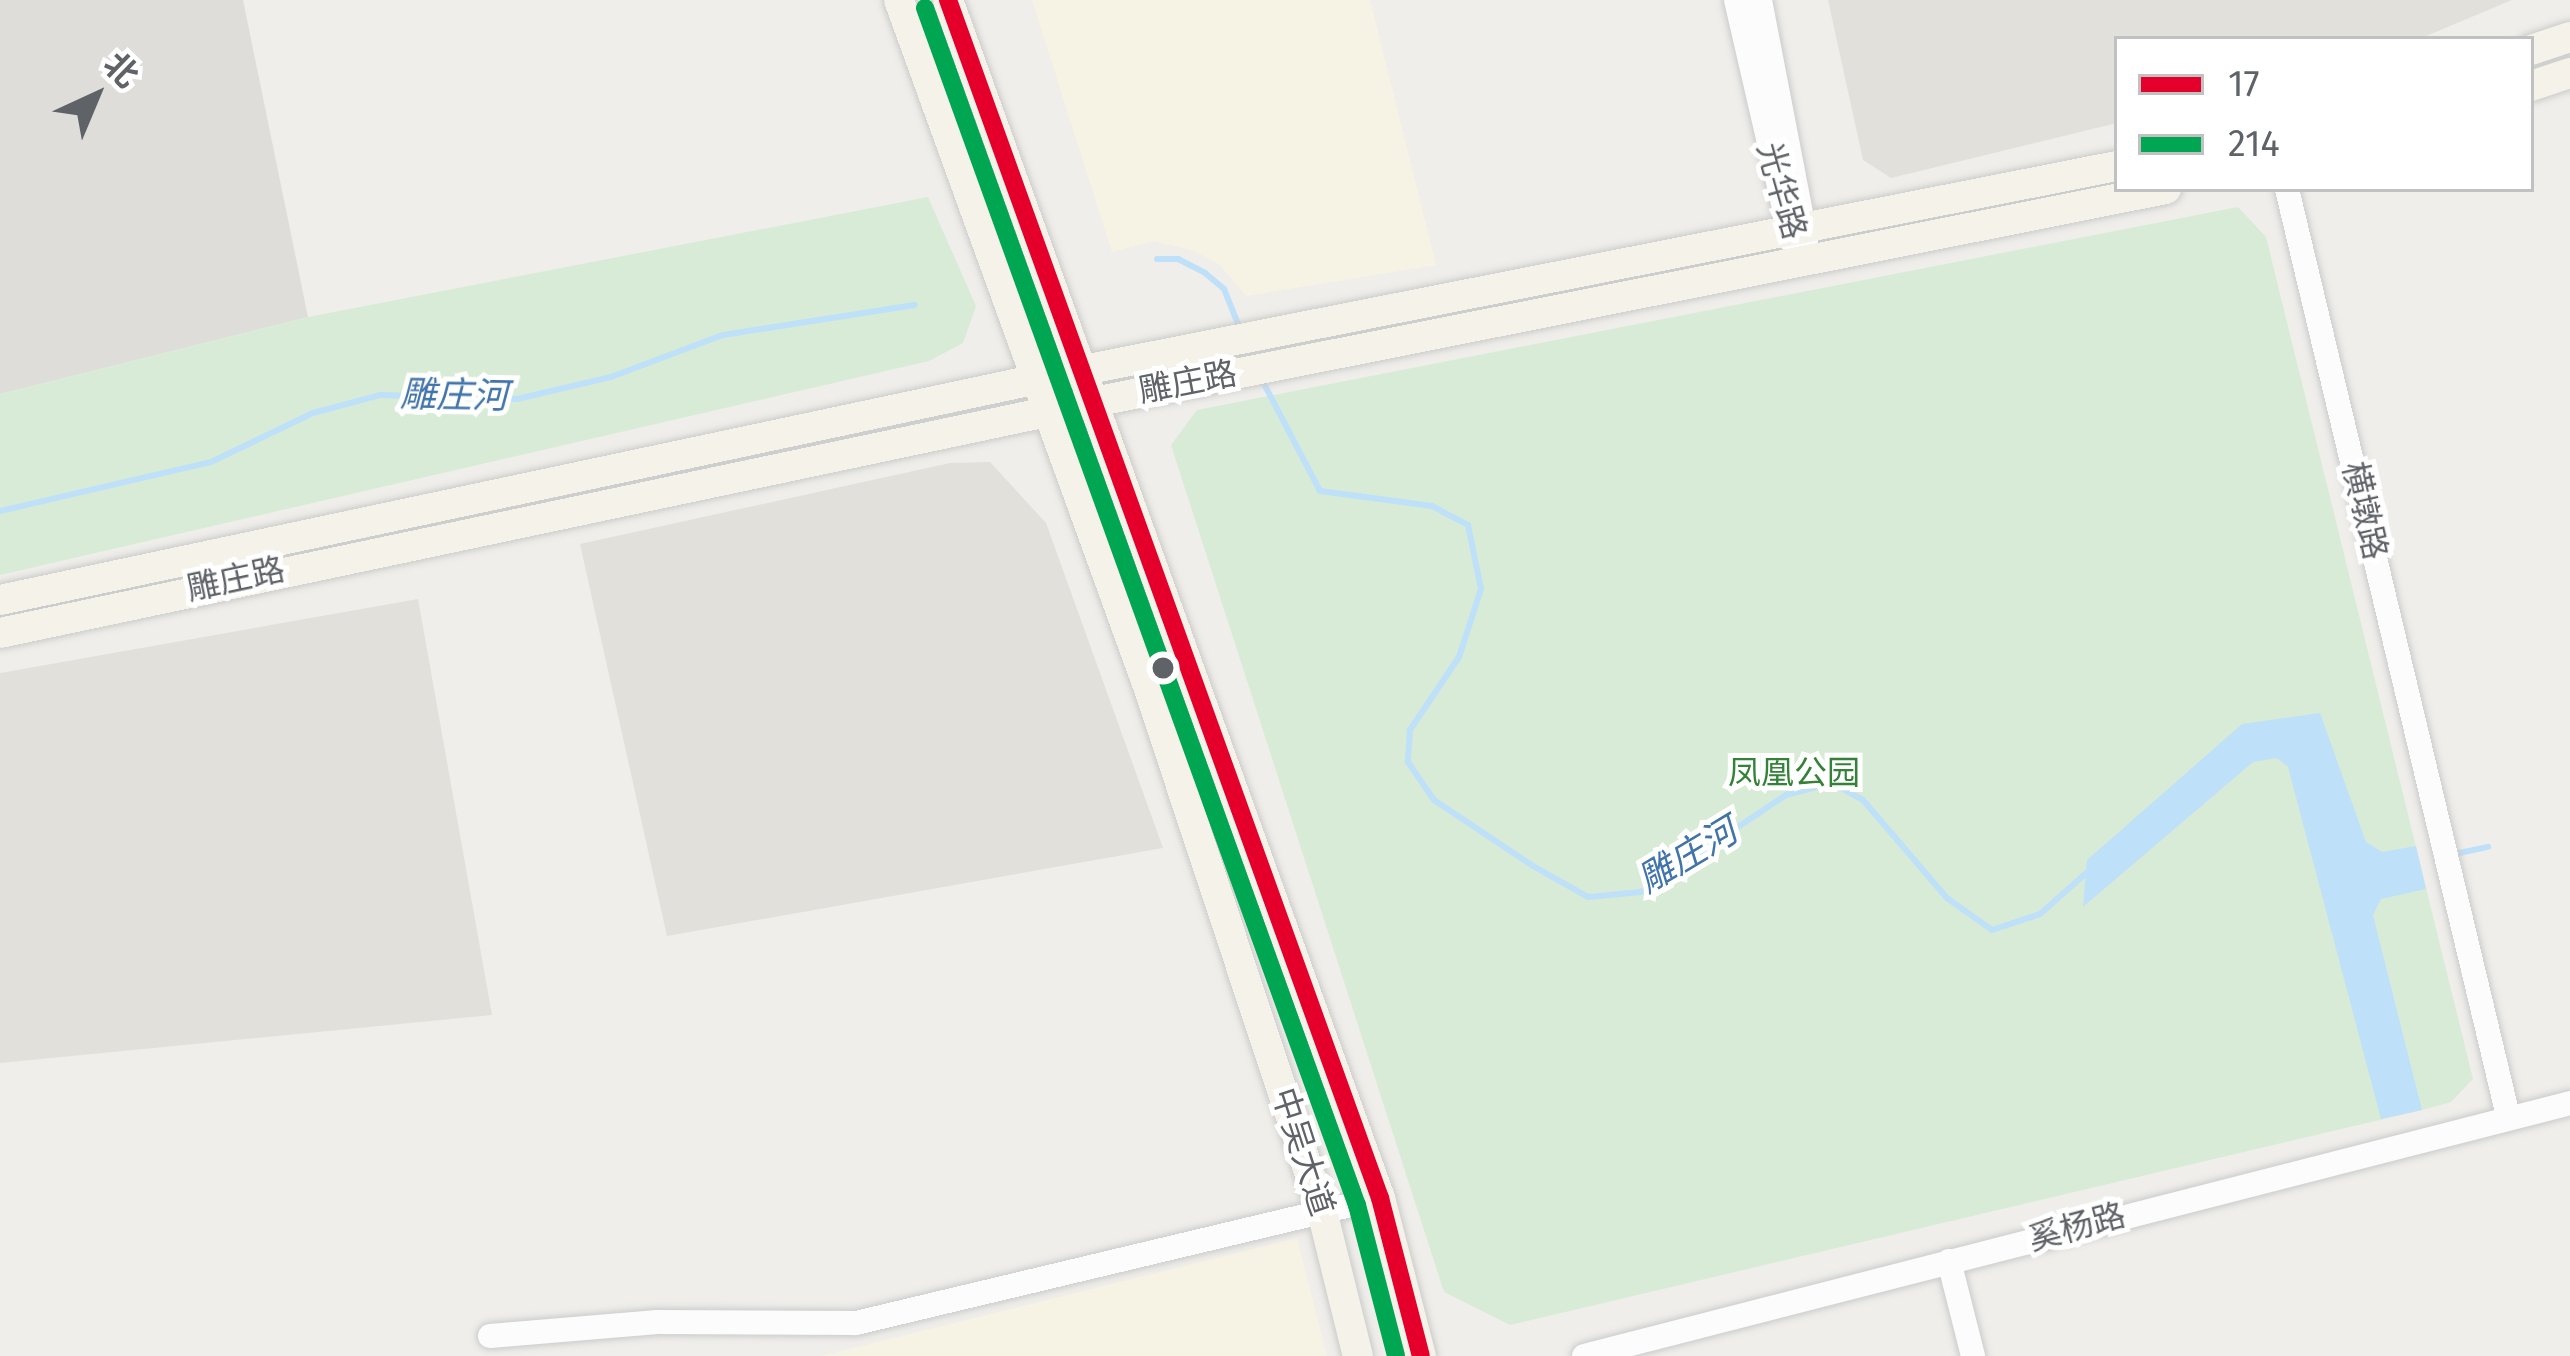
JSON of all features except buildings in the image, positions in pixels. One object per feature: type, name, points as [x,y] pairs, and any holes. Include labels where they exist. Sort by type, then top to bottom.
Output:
[{"type":"main road","name":"中吴大道","points":[[899,0],[1050,413],[1322,1211],[1358,1356]]},
{"type":"main road","name":"中吴大道","points":[[948,0],[1380,1198],[1420,1356]]},
{"type":"main road","points":[[2534,49],[2570,37]]},
{"type":"main road","points":[[2534,85],[2570,73]]},
{"type":"main road","name":"雕庄路","points":[[0,600],[1038,379],[2114,167]]},
{"type":"main road","name":"雕庄路","points":[[0,633],[1094,402],[2151,192]]},
{"type":"street","name":"光华路","points":[[1736,0],[1797,230]]},
{"type":"street","name":"光华路","points":[[1760,0],[1803,261]]},
{"type":"street","name":"横墩路","points":[[2288,192],[2508,1116]]},
{"type":"street","name":"奚杨路","points":[[1584,1356],[2570,1103]]},
{"type":"street","points":[[490,1336],[657,1322],[856,1323],[1380,1198]]},
{"type":"street","points":[[1949,1261],[1973,1356]]},
{"type":"shaded area","points":[[0,0],[243,0],[308,317],[0,394]]},
{"type":"shaded area","points":[[1032,0],[1370,0],[1436,265],[1246,296],[1220,265],[1194,251],[1154,241],[1112,252]]},
{"type":"shaded area","points":[[1828,0],[2512,0],[2426,36],[2114,36],[2114,124],[1891,178],[1863,160]]},
{"type":"shaded area","points":[[990,462],[1046,523],[1163,848],[667,936],[580,544],[950,463]]},
{"type":"shaded area","points":[[418,599],[492,1015],[0,1063],[0,673]]},
{"type":"shaded area","points":[[1297,1238],[1327,1356],[821,1356]]},
{"type":"green space","points":[[928,197],[976,306],[963,343],[929,361],[0,575],[0,394],[308,317]]},
{"type":"green space","name":"凤凰公园","points":[[2238,207],[2266,237],[2473,1079],[2451,1102],[2422,1110],[1510,1325],[1444,1292],[1171,445],[1197,410]]},
{"type":"water","points":[[2320,713],[2366,842],[2382,852],[2416,846],[2426,889],[2381,899],[2373,915],[2422,1110],[2381,1119],[2288,767],[2277,758],[2253,762],[2083,907],[2087,860],[2242,724]]},
{"type":"waterway","name":"雕庄河","points":[[1157,259],[1178,259],[1224,289],[1240,329]]},
{"type":"waterway","name":"雕庄河","points":[[0,511],[211,462],[313,413],[380,395],[517,399],[611,377],[723,335],[915,305]]},
{"type":"waterway","name":"雕庄河","points":[[1262,380],[1320,491],[1432,506],[1468,525],[1481,589],[1459,657],[1410,730],[1408,762],[1434,800],[1533,866],[1588,897],[1641,892],[1786,795],[1832,783],[1863,800],[1947,898],[1992,930],[2040,914],[2092,868]]},
{"type":"waterway","name":"雕庄河","points":[[2450,855],[2488,847]]},
{"type":"transit line","name":"17","points":[[948,0],[1380,1198],[1421,1356]]},
{"type":"transit line","name":"214","points":[[925,8],[1357,1205],[1396,1356]]}]
